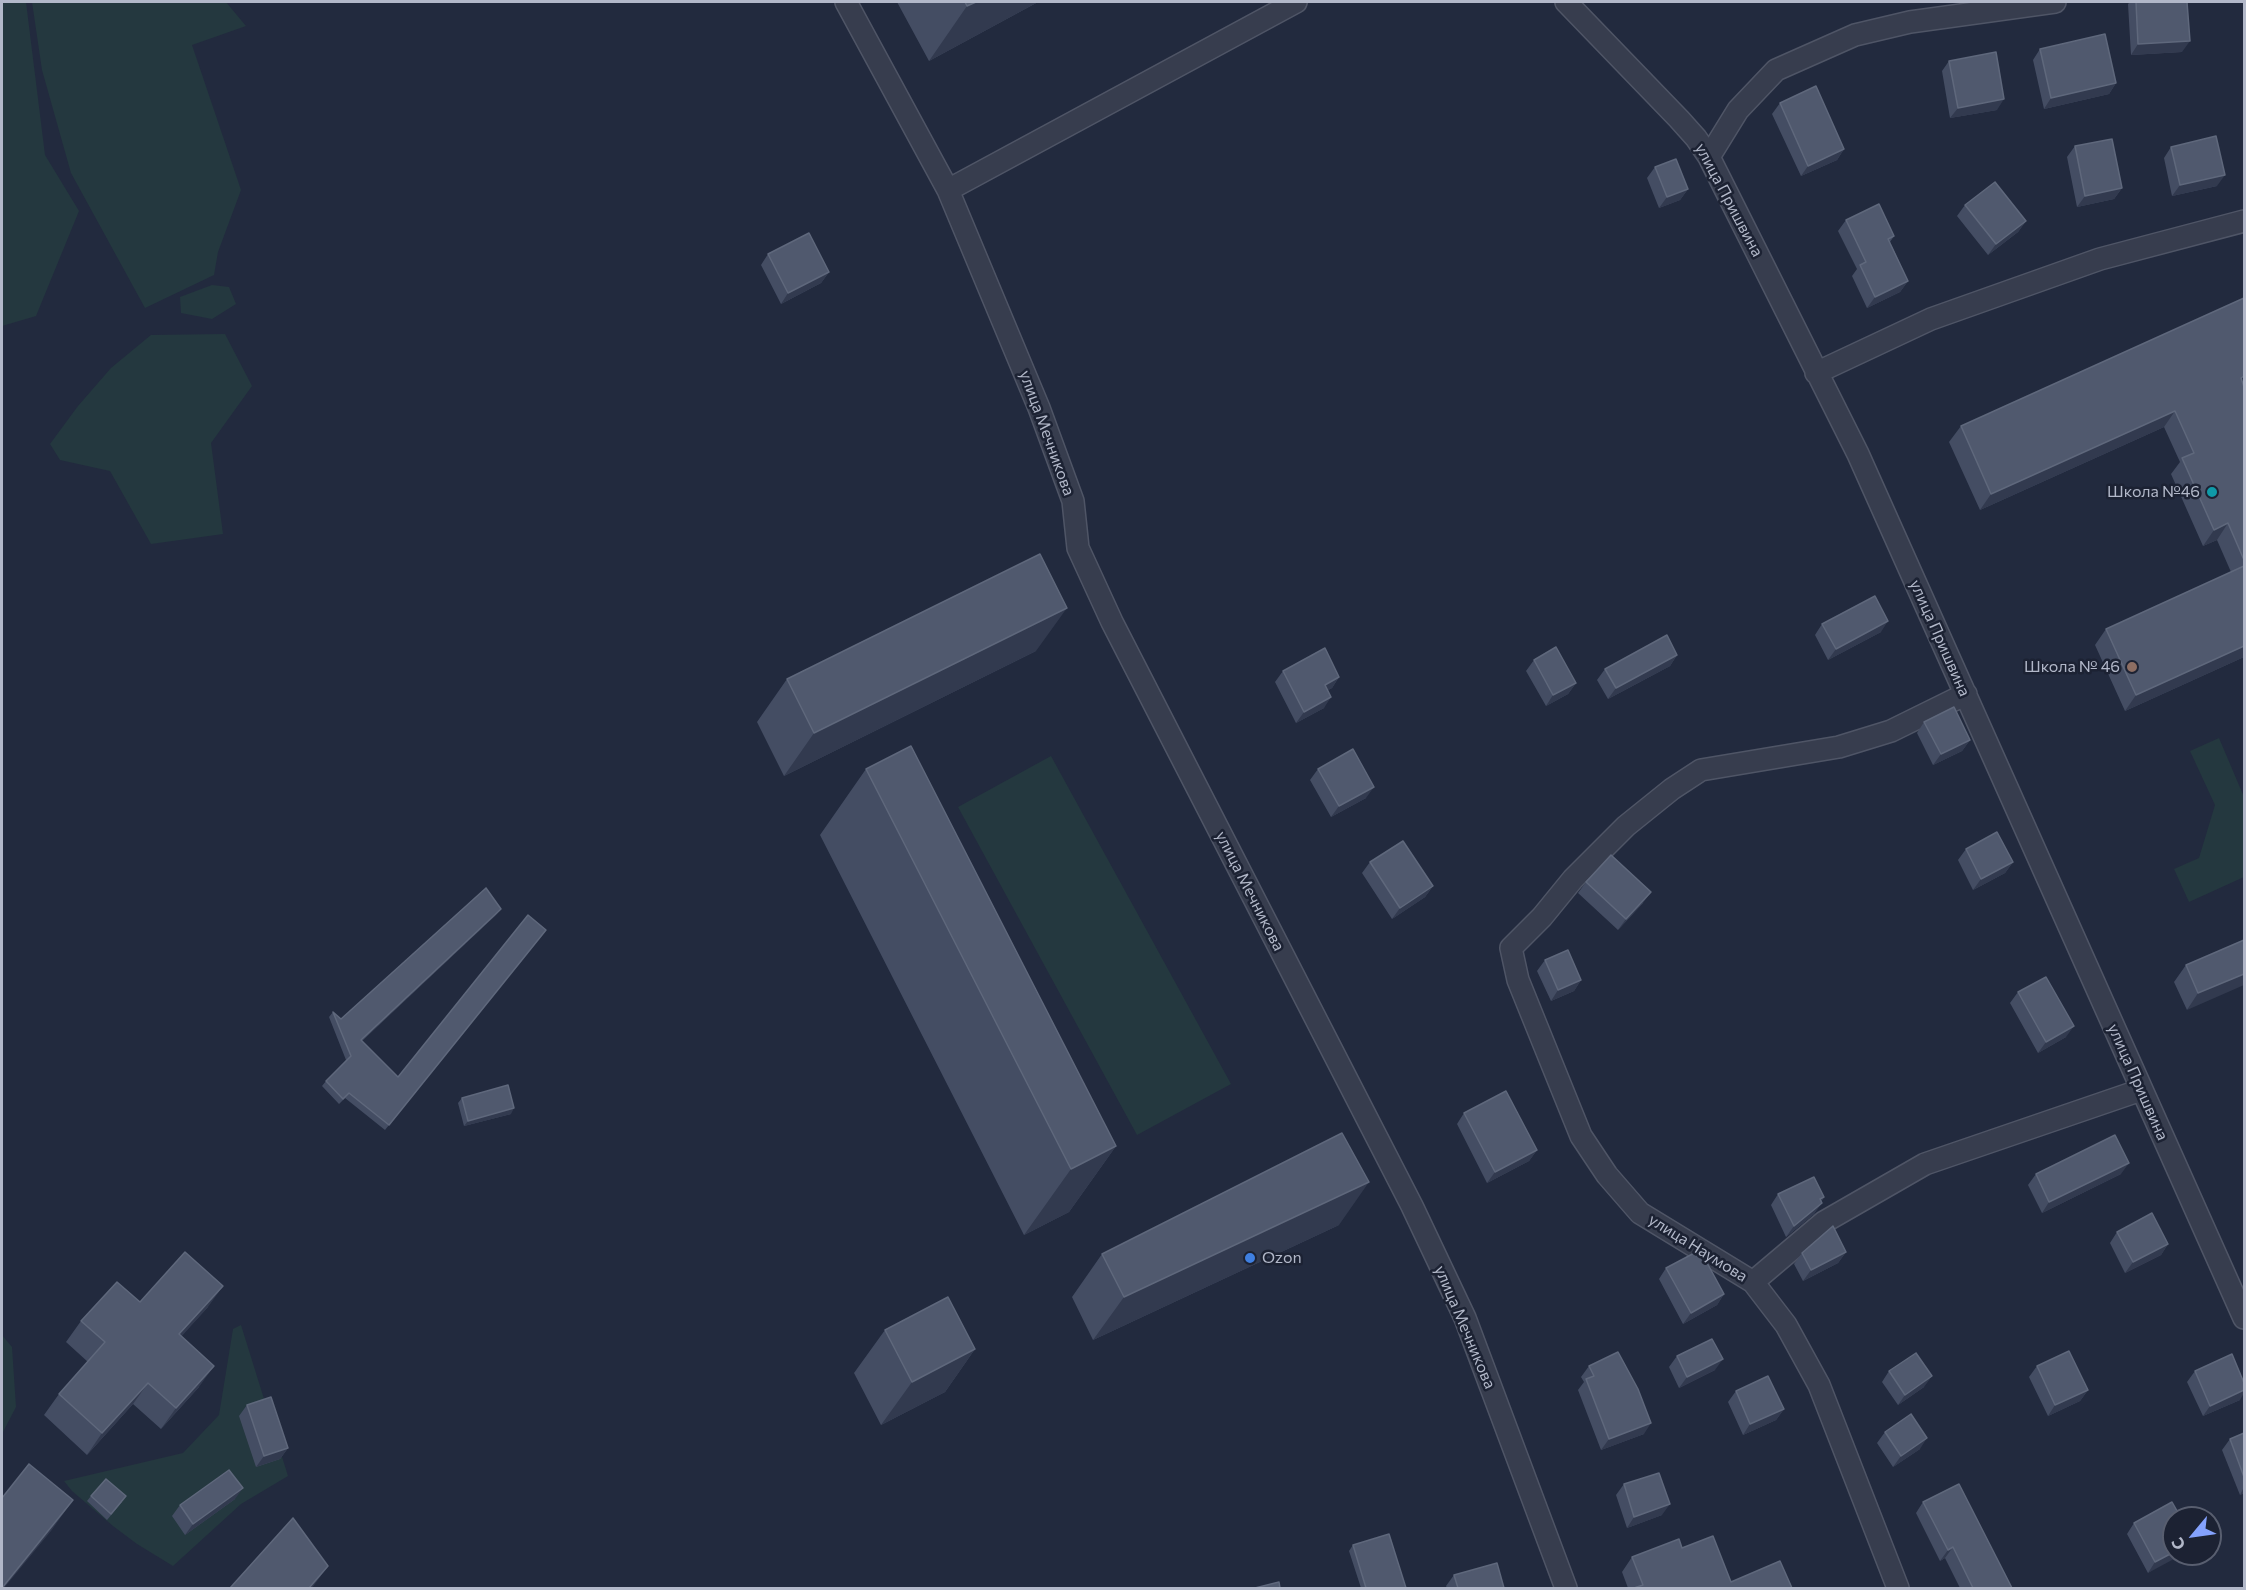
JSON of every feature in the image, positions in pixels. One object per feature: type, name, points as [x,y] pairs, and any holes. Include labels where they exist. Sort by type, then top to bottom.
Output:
[{"type":"street","name":"улица Мечникова","points":[[846,2],[948,190],[1016,348],[1073,501],[1078,548],[1112,622],[1412,1206],[1465,1318],[1566,1588]]},
{"type":"street","points":[[948,190],[1296,2]]},
{"type":"street","name":"улица Пришвина","points":[[1566,2],[1679,119],[1709,157],[1858,454],[2244,1317]]},
{"type":"street","points":[[1709,157],[1738,110],[1776,70],[1855,35],[1910,22],[2055,2]]},
{"type":"street","points":[[1816,372],[1931,319],[2100,259],[2244,221]]},
{"type":"street","name":"улица Наумова","points":[[1898,1588],[1819,1385],[1786,1325],[1753,1282],[1640,1212],[1607,1175],[1581,1136],[1518,980],[1511,948],[1542,917],[1573,879],[1626,826],[1672,789],[1701,770],[1839,747],[1892,731],[1965,694]]},
{"type":"street","points":[[1753,1282],[1824,1222],[1925,1164],[2141,1090]]},
{"type":"shaded area","points":[[2,2],[26,2],[45,155],[79,211],[36,316],[2,326]]},
{"type":"shaded area","points":[[32,2],[226,2],[246,26],[192,45],[241,190],[218,252],[214,275],[145,308],[71,173],[42,70]]},
{"type":"shaded area","points":[[212,285],[229,287],[236,304],[212,319],[181,313],[180,297]]},
{"type":"shaded area","points":[[225,334],[252,386],[211,443],[223,534],[151,544],[110,471],[60,460],[50,444],[78,406],[111,368],[151,335]]},
{"type":"shaded area","points":[[2219,738],[2244,797],[2244,877],[2189,902],[2174,869],[2199,858],[2215,805],[2190,751]]},
{"type":"shaded area","points":[[1051,756],[1231,1084],[1137,1135],[958,807]]},
{"type":"shaded area","points":[[241,1325],[288,1476],[241,1504],[173,1566],[113,1526],[72,1491],[64,1481],[183,1453],[219,1415],[233,1329]]},
{"type":"shaded area","points":[[2,1335],[12,1347],[16,1407],[3,1432]]},
{"type":"building","points":[[2136,2],[2187,2],[2190,41],[2138,44]]},
{"type":"building","points":[[2105,34],[2116,83],[2051,98],[2040,49]]},
{"type":"building","points":[[1996,52],[2004,99],[1958,108],[1949,61]]},
{"type":"building","points":[[1816,86],[1844,149],[1808,166],[1780,103]]},
{"type":"building","points":[[2216,136],[2225,175],[2180,185],[2171,147]]},
{"type":"building","points":[[2112,139],[2122,188],[2085,196],[2075,146]]},
{"type":"building","points":[[1676,159],[1688,189],[1667,197],[1655,167]]},
{"type":"building","points":[[1995,182],[2026,221],[1996,244],[1965,205]]},
{"type":"building","points":[[1879,204],[1894,236],[1888,239],[1908,281],[1875,297],[1860,265],[1866,262],[1846,220]]},
{"type":"building","points":[[809,233],[829,272],[788,293],[768,254]]},
{"type":"building","name":"Школа №46","points":[[2244,298],[2244,376],[2241,378],[2244,387],[2244,560],[2228,523],[2214,530],[2182,458],[2194,453],[2175,411],[1991,494],[1961,426]]},
{"type":"building","points":[[1040,554],[1067,608],[814,733],[787,679]]},
{"type":"building","points":[[2244,566],[2244,646],[2136,695],[2106,629]]},
{"type":"building","points":[[1875,596],[1888,621],[1836,649],[1822,624]]},
{"type":"building","points":[[1667,635],[1677,655],[1616,688],[1605,669]]},
{"type":"building","points":[[1556,647],[1576,683],[1553,695],[1534,660]]},
{"type":"building","points":[[1325,648],[1339,677],[1325,685],[1331,697],[1304,712],[1283,671]]},
{"type":"building","points":[[1954,707],[1970,740],[1941,754],[1924,722]]},
{"type":"building","points":[[911,746],[1116,1146],[1071,1169],[866,769]]},
{"type":"building","points":[[1353,749],[1374,787],[1339,806],[1318,769]]},
{"type":"building","points":[[1997,832],[2013,862],[1981,879],[1966,849]]},
{"type":"building","points":[[1403,841],[1433,886],[1400,908],[1370,862]]},
{"type":"building","points":[[1611,855],[1651,892],[1626,919],[1586,882]]},
{"type":"building","points":[[486,888],[501,909],[361,1040],[398,1077],[528,915],[546,930],[389,1125],[349,1093],[343,1099],[326,1081],[351,1056],[333,1012],[341,1019]]},
{"type":"building","points":[[2244,940],[2244,974],[2198,993],[2186,965]]},
{"type":"building","points":[[1568,950],[1581,980],[1558,990],[1545,960]]},
{"type":"building","points":[[2046,977],[2074,1026],[2046,1042],[2018,992]]},
{"type":"building","points":[[508,1085],[514,1108],[468,1121],[462,1098]]},
{"type":"building","points":[[1506,1091],[1537,1150],[1495,1172],[1464,1113]]},
{"type":"building","points":[[1342,1133],[1369,1182],[1124,1297],[1102,1254]]},
{"type":"building","points":[[2115,1135],[2129,1163],[2049,1202],[2036,1174]]},
{"type":"building","points":[[1814,1177],[1824,1197],[1820,1199],[1822,1203],[1794,1226],[1778,1194]]},
{"type":"building","points":[[2152,1213],[2168,1244],[2133,1262],[2117,1232]]},
{"type":"building","points":[[1833,1226],[1846,1252],[1811,1270],[1802,1253]]},
{"type":"building","points":[[1700,1250],[1724,1294],[1691,1313],[1666,1268]]},
{"type":"building","points":[[185,1252],[223,1286],[179,1334],[214,1366],[176,1408],[148,1383],[102,1433],[59,1394],[105,1342],[81,1321],[117,1282],[140,1302]]},
{"type":"building","points":[[948,1297],[975,1349],[912,1382],[885,1330]]},
{"type":"building","points":[[1712,1339],[1723,1359],[1687,1377],[1677,1356]]},
{"type":"building","points":[[2069,1351],[2088,1390],[2055,1405],[2037,1366]]},
{"type":"building","points":[[1618,1352],[1638,1389],[1651,1423],[1609,1439],[1586,1379],[1594,1376],[1589,1366]]},
{"type":"building","points":[[1916,1353],[1932,1376],[1905,1395],[1889,1371]]},
{"type":"building","points":[[2232,1354],[2244,1383],[2244,1390],[2210,1406],[2195,1371]]},
{"type":"building","points":[[1768,1376],[1784,1409],[1750,1424],[1736,1391]]},
{"type":"building","points":[[271,1397],[288,1448],[264,1456],[247,1405]]},
{"type":"building","points":[[1911,1414],[1927,1438],[1901,1456],[1885,1432]]},
{"type":"building","points":[[2244,1433],[2244,1477],[2230,1439]]},
{"type":"building","points":[[29,1464],[73,1500],[2,1588],[2,1498]]},
{"type":"building","points":[[229,1470],[243,1488],[193,1524],[180,1505]]},
{"type":"building","points":[[1659,1473],[1670,1504],[1634,1517],[1624,1484]]},
{"type":"building","points":[[106,1479],[126,1496],[111,1514],[91,1496]]},
{"type":"building","points":[[1959,1484],[2012,1588],[1973,1588],[1953,1547],[1948,1550],[1923,1502]]},
{"type":"building","points":[[2162,1508],[2162,1558],[2155,1562],[2134,1523]]},
{"type":"building","points":[[293,1518],[328,1566],[309,1588],[230,1588]]},
{"type":"building","points":[[1389,1534],[1406,1588],[1366,1588],[1353,1545]]},
{"type":"building","points":[[1713,1536],[1731,1582],[1780,1561],[1792,1588],[1634,1588],[1643,1585],[1632,1557],[1679,1539],[1682,1548]]},
{"type":"building","points":[[1497,1563],[1504,1588],[1458,1588],[1454,1575]]},
{"type":"building","points":[[1279,1582],[1280,1588],[1255,1588]]},
{"type":"place","name":"Школа №46","points":[[2212,492]]},
{"type":"place","name":"Школа № 46","points":[[2132,667]]},
{"type":"place","name":"Ozon","points":[[1250,1258]]}]
